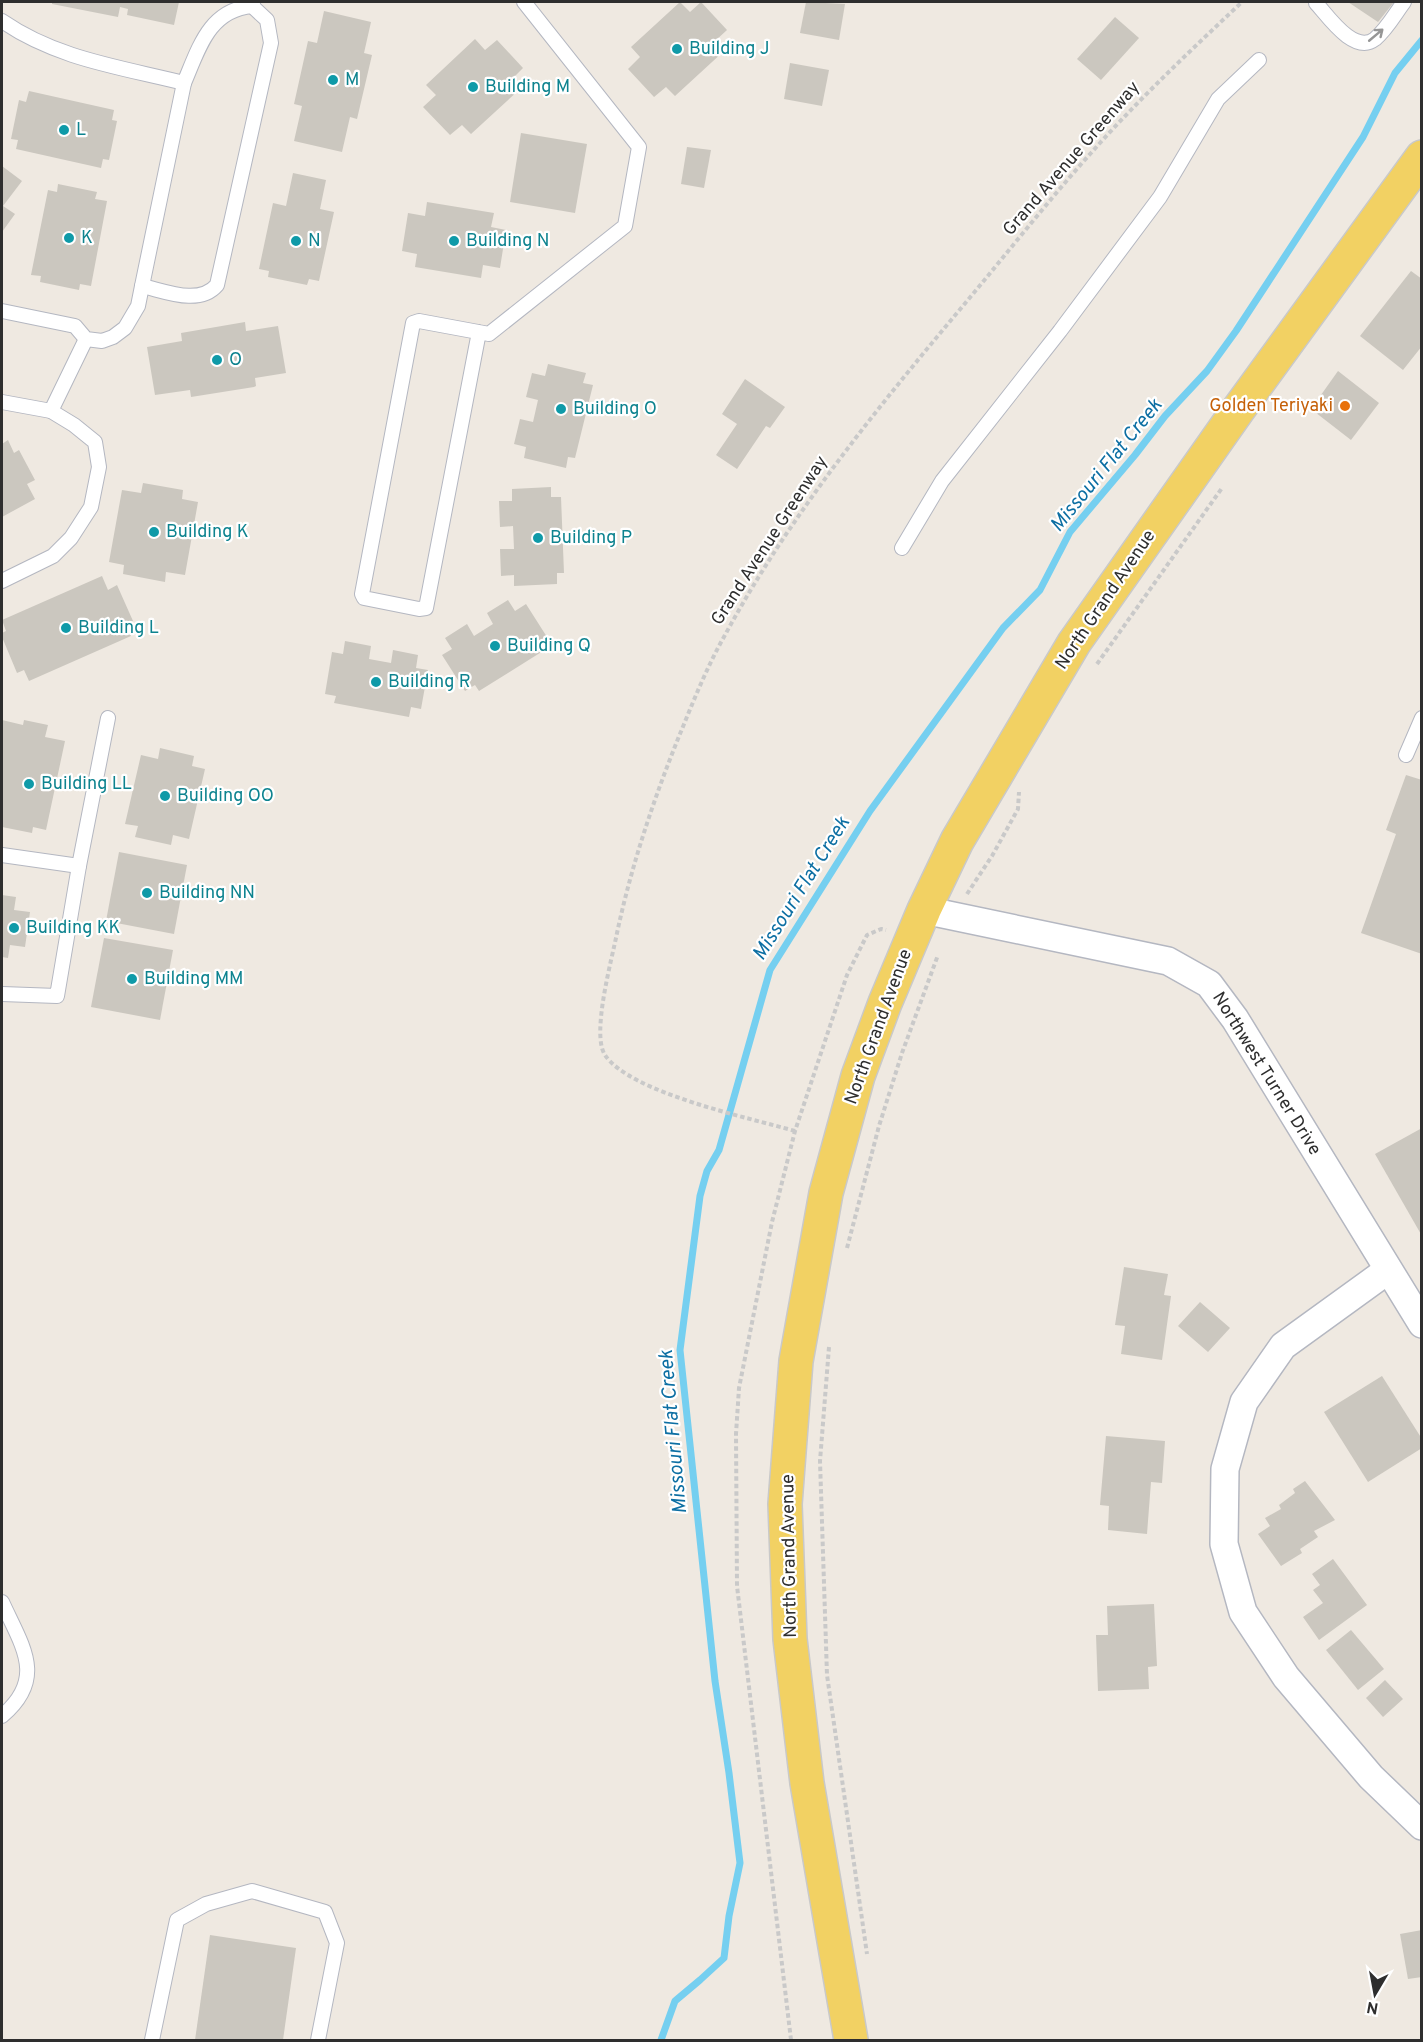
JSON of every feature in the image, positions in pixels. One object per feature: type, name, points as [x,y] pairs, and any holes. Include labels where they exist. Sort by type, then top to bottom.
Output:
[{"type":"main road","name":"North Grand Avenue","points":[[851,2040],[807,1783],[790,1639],[785,1504],[796,1361],[825,1193],[858,1076],[885,1003],[930,920],[957,841],[1074,643],[1300,322],[1422,157]]},
{"type":"street","name":"Northwest Turner Drive","points":[[930,920],[1168,961],[1209,984],[1235,1019],[1422,1324]]},
{"type":"street","points":[[1388,1270],[1283,1346],[1244,1402],[1225,1469],[1224,1544],[1243,1612],[1286,1677],[1371,1777],[1422,1826]]},
{"type":"lane","points":[[479,332],[426,608],[419,609],[364,598],[363,591],[413,323],[419,321],[479,332],[489,334],[626,226],[639,147],[524,2]]},
{"type":"lane","points":[[1316,3],[1346,35],[1353,40],[1366,43],[1376,38],[1404,2]]},
{"type":"lane","points":[[2,311],[75,326],[86,339],[102,341],[113,337],[125,328],[138,306],[142,286],[184,82],[202,43],[219,19],[229,11],[252,4],[267,20],[271,43],[219,280],[213,290],[201,295],[190,296],[142,286]]},
{"type":"lane","points":[[2,21],[38,44],[75,57],[184,82]]},
{"type":"lane","points":[[902,548],[942,481],[1060,331],[1160,197],[1218,99],[1259,60]]},
{"type":"lane","points":[[51,411],[86,339]]},
{"type":"lane","points":[[2,402],[51,411],[74,425],[95,442],[99,467],[91,507],[72,538],[53,556],[2,582]]},
{"type":"lane","points":[[2,994],[57,996],[79,866],[108,718]]},
{"type":"lane","points":[[1406,755],[1422,718]]},
{"type":"lane","points":[[2,855],[79,866]]},
{"type":"lane","points":[[2,1602],[29,1665],[24,1687],[15,1704],[2,1716]]},
{"type":"lane","points":[[152,2040],[177,1920],[206,1904],[252,1891],[325,1912],[337,1943],[318,2040]]},
{"type":"path","name":"Grand Avenue Greenway","points":[[930,920],[881,929],[867,935],[847,975],[795,1131],[697,1104],[631,1077],[613,1065],[603,1053],[600,1032],[618,927],[655,797],[697,692],[723,637],[755,582],[874,413],[1090,154],[1171,69],[1242,2]]},
{"type":"path","points":[[1095,666],[1222,488]]},
{"type":"path","points":[[846,1254],[879,1126],[902,1053],[930,920],[992,855],[1018,809],[1019,789]]},
{"type":"path","points":[[830,1344],[820,1461],[827,1675],[868,1962]]},
{"type":"building","points":[[52,2],[179,2],[174,25],[127,15],[128,9],[120,7],[118,17],[52,4]]},
{"type":"building","name":"Building J","points":[[680,2],[690,12],[701,2],[727,30],[715,41],[724,51],[675,96],[666,87],[654,97],[628,69],[640,57],[631,47]]},
{"type":"building","points":[[806,2],[845,4],[839,40],[800,33]]},
{"type":"building","points":[[1348,2],[1394,2],[1378,22]]},
{"type":"building","name":"M","points":[[324,11],[371,22],[364,53],[372,55],[357,119],[350,117],[342,152],[294,141],[302,106],[294,104],[308,41],[317,43]]},
{"type":"building","points":[[1115,17],[1139,38],[1101,80],[1077,59]]},
{"type":"building","name":"Building M","points":[[475,39],[485,50],[497,40],[523,68],[511,80],[520,89],[471,134],[462,125],[450,135],[423,107],[436,95],[426,85]]},
{"type":"building","points":[[790,63],[829,70],[822,106],[784,99]]},
{"type":"building","name":"L","points":[[29,91],[114,110],[112,120],[117,121],[109,160],[103,159],[101,168],[16,149],[18,140],[11,139],[19,100],[26,102]]},
{"type":"building","points":[[521,133],[587,144],[575,213],[510,202]]},
{"type":"building","points":[[687,147],[711,150],[704,188],[681,184]]},
{"type":"building","points":[[2,166],[22,181],[3,206],[15,214],[2,232]]},
{"type":"building","name":"N","points":[[293,173],[326,180],[320,209],[334,212],[319,281],[309,279],[307,285],[268,277],[269,271],[259,269],[273,203],[286,206]]},
{"type":"building","name":"K","points":[[58,184],[97,192],[95,199],[107,201],[91,286],[80,284],[79,290],[40,282],[41,276],[31,275],[48,190],[57,192]]},
{"type":"building","name":"Building N","points":[[427,202],[494,213],[491,227],[506,230],[500,268],[483,265],[481,278],[415,267],[417,254],[402,251],[408,213],[425,216]]},
{"type":"building","points":[[1411,271],[1422,279],[1422,346],[1403,370],[1360,336]]},
{"type":"building","name":"O","points":[[245,322],[246,331],[278,326],[286,373],[255,378],[256,386],[254,387],[191,397],[190,390],[155,395],[147,347],[182,341],[181,333]]},
{"type":"building","name":"Building O","points":[[548,364],[586,373],[583,383],[593,385],[575,458],[568,457],[566,468],[524,458],[526,447],[514,444],[520,419],[533,422],[538,400],[526,397],[532,373],[545,376]]},
{"type":"building","name":"Golden Teriyaki","points":[[1338,371],[1379,403],[1351,440],[1311,409]]},
{"type":"building","points":[[745,379],[785,407],[770,428],[766,426],[737,469],[716,455],[737,424],[722,414]]},
{"type":"building","points":[[8,440],[14,453],[19,450],[35,480],[27,484],[35,499],[2,517],[2,444]]},
{"type":"building","name":"Building K","points":[[143,483],[183,490],[182,499],[198,502],[185,575],[166,572],[165,582],[123,574],[124,565],[109,562],[122,490],[141,493]]},
{"type":"building","name":"Building P","points":[[551,487],[551,497],[561,497],[564,573],[557,573],[557,584],[514,586],[514,575],[501,576],[500,549],[514,549],[513,526],[500,527],[499,501],[512,501],[512,489]]},
{"type":"building","name":"Building L","points":[[102,576],[108,590],[117,585],[133,621],[126,624],[131,636],[29,681],[24,670],[17,673],[2,637],[2,633],[6,631],[2,620]]},
{"type":"building","name":"Building Q","points":[[508,600],[515,611],[526,604],[547,637],[538,643],[543,651],[479,691],[475,685],[465,691],[442,655],[452,649],[445,638],[467,624],[474,636],[493,624],[487,613]]},
{"type":"building","name":"Building R","points":[[345,641],[371,646],[369,659],[391,663],[393,650],[418,655],[416,668],[428,670],[421,709],[411,707],[409,717],[334,703],[336,696],[325,694],[332,652],[343,654]]},
{"type":"building","name":"Building LL","points":[[2,720],[23,725],[24,720],[48,725],[45,737],[65,741],[46,830],[33,827],[32,833],[2,827]]},
{"type":"building","name":"Building OO","points":[[160,748],[194,756],[192,766],[205,769],[189,839],[173,835],[171,845],[135,837],[138,826],[125,824],[141,755],[158,759]]},
{"type":"building","points":[[1406,775],[1422,780],[1422,954],[1361,933],[1396,834],[1386,830]]},
{"type":"building","name":"Building NN","points":[[119,852],[187,865],[174,934],[106,921]]},
{"type":"building","name":"Building KK","points":[[2,895],[16,897],[14,910],[30,912],[25,947],[10,945],[8,958],[2,957]]},
{"type":"building","name":"Building MM","points":[[104,938],[173,950],[160,1020],[91,1007]]},
{"type":"building","points":[[1422,1128],[1422,1236],[1375,1154]]},
{"type":"building","points":[[1124,1267],[1168,1274],[1164,1295],[1171,1296],[1162,1360],[1121,1354],[1125,1326],[1115,1325]]},
{"type":"building","points":[[1200,1302],[1230,1328],[1208,1352],[1178,1326]]},
{"type":"building","points":[[1382,1376],[1422,1439],[1422,1448],[1368,1482],[1324,1412]]},
{"type":"building","points":[[1106,1436],[1165,1441],[1162,1483],[1151,1482],[1147,1534],[1108,1530],[1109,1506],[1100,1505]]},
{"type":"building","points":[[1305,1481],[1335,1520],[1314,1531],[1318,1537],[1300,1549],[1302,1553],[1281,1566],[1258,1534],[1270,1526],[1265,1518],[1281,1509],[1279,1505],[1295,1493],[1293,1489]]},
{"type":"building","points":[[1333,1559],[1367,1605],[1319,1640],[1303,1617],[1323,1603],[1313,1590],[1320,1585],[1312,1574]]},
{"type":"building","points":[[1154,1604],[1157,1666],[1148,1667],[1149,1689],[1098,1691],[1096,1635],[1108,1635],[1107,1606]]},
{"type":"building","points":[[1351,1630],[1384,1669],[1358,1690],[1326,1650]]},
{"type":"building","points":[[1385,1680],[1403,1699],[1383,1717],[1366,1698]]},
{"type":"building","points":[[1422,1930],[1422,1977],[1408,1979],[1400,1934]]},
{"type":"building","points":[[210,1935],[296,1948],[283,2040],[195,2040]]},
{"type":"waterway","name":"Missouri Flat Creek","points":[[661,2040],[675,2001],[724,1958],[729,1916],[740,1863],[715,1681],[680,1350],[700,1196],[707,1171],[719,1150],[770,970],[870,811],[1003,628],[1040,590],[1070,532],[1165,416],[1207,371],[1236,331],[1363,137],[1395,73],[1422,40]]},
{"type":"place","name":"Building J","points":[[677,49]]},
{"type":"place","name":"M","points":[[333,80]]},
{"type":"place","name":"Building M","points":[[473,87]]},
{"type":"place","name":"L","points":[[64,130]]},
{"type":"place","name":"K","points":[[69,238]]},
{"type":"place","name":"N","points":[[296,241]]},
{"type":"place","name":"Building N","points":[[454,241]]},
{"type":"place","name":"O","points":[[217,360]]},
{"type":"place","name":"Golden Teriyaki","points":[[1345,406]]},
{"type":"place","name":"Building O","points":[[561,409]]},
{"type":"place","name":"Building K","points":[[154,532]]},
{"type":"place","name":"Building P","points":[[538,538]]},
{"type":"place","name":"Building L","points":[[66,628]]},
{"type":"place","name":"Building Q","points":[[495,646]]},
{"type":"place","name":"Building R","points":[[376,682]]},
{"type":"place","name":"Building LL","points":[[29,784]]},
{"type":"place","name":"Building OO","points":[[165,796]]},
{"type":"place","name":"Building NN","points":[[147,893]]},
{"type":"place","name":"Building KK","points":[[14,928]]},
{"type":"place","name":"Building MM","points":[[132,979]]}]
